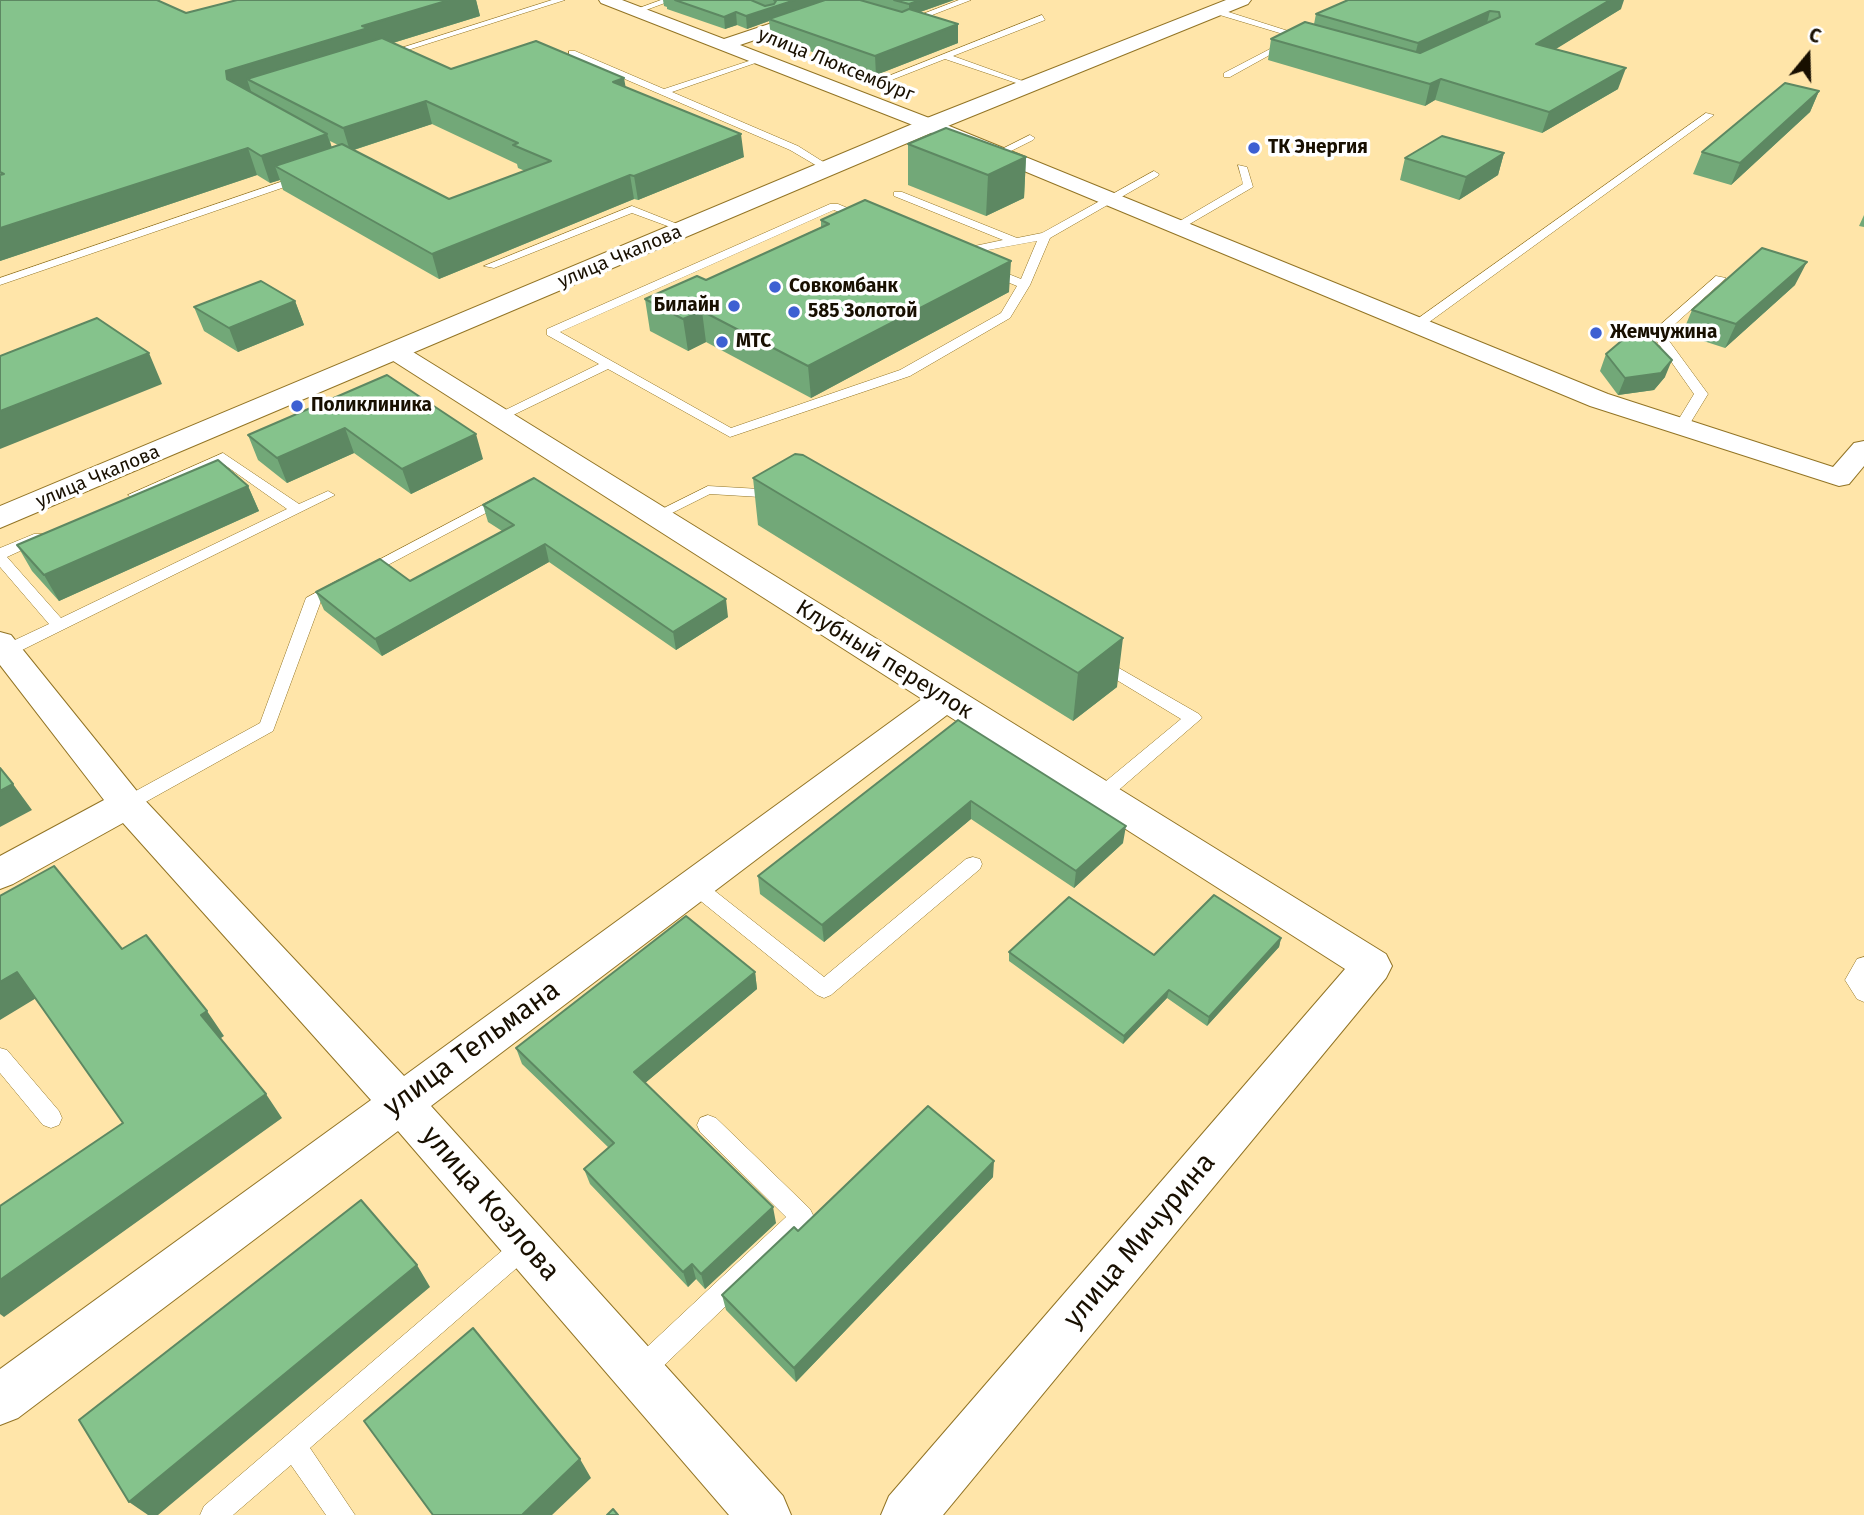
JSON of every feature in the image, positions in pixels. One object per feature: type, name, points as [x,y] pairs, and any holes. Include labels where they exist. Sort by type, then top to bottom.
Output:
[{"type":"street","name":"улица Люксембург","points":[[607,0],[930,125],[1598,400],[1852,482]]},
{"type":"street","name":"улица Чкалова","points":[[0,518],[930,125],[1242,0]]},
{"type":"street","name":"улица Люксембург","points":[[726,44],[847,4]]},
{"type":"street","name":"Клубный переулок","points":[[396,352],[1372,966]]},
{"type":"street","points":[[1852,482],[1864,449]]},
{"type":"street","name":"улица Козлова","points":[[3,647],[127,804],[400,1102],[764,1515]]},
{"type":"street","name":"улица Тельмана","points":[[0,1400],[946,699]]},
{"type":"street","points":[[0,874],[127,804]]},
{"type":"street","name":"улица Мичурина","points":[[908,1515],[1372,966]]},
{"type":"lane","points":[[374,58],[561,0]]},
{"type":"lane","points":[[635,11],[669,0]]},
{"type":"lane","points":[[897,22],[967,0]]},
{"type":"lane","points":[[1216,10],[1313,40]]},
{"type":"lane","points":[[886,79],[1042,18]]},
{"type":"lane","points":[[1227,75],[1300,36]]},
{"type":"lane","points":[[572,53],[794,148],[828,168]]},
{"type":"lane","points":[[945,56],[1028,86]]},
{"type":"lane","points":[[664,92],[761,58]]},
{"type":"lane","points":[[1417,325],[1709,115]]},
{"type":"lane","points":[[999,153],[1030,138]]},
{"type":"lane","points":[[1177,227],[1249,185],[1242,167]]},
{"type":"lane","points":[[0,282],[314,173]]},
{"type":"lane","points":[[949,253],[1045,236],[1154,174]]},
{"type":"lane","points":[[898,194],[1016,241]]},
{"type":"lane","points":[[1024,285],[834,206],[551,332],[730,433],[905,373],[1006,315],[1024,285],[1045,236]]},
{"type":"lane","points":[[490,266],[632,209],[685,229]]},
{"type":"lane","points":[[1681,427],[1701,394],[1657,333],[1720,278]]},
{"type":"lane","points":[[498,417],[609,364]]},
{"type":"lane","points":[[124,500],[223,457],[298,510]]},
{"type":"lane","points":[[655,516],[708,489],[799,495]]},
{"type":"lane","points":[[3,647],[59,625],[328,495]]},
{"type":"lane","points":[[127,804],[267,727],[314,598],[496,502]]},
{"type":"lane","points":[[50,532],[0,556],[59,625]]},
{"type":"lane","points":[[1086,654],[1193,718],[1100,796]]},
{"type":"lane","points":[[694,885],[824,989],[974,864]]},
{"type":"lane","points":[[1864,965],[1855,980],[1864,993]]},
{"type":"lane","points":[[0,1057],[51,1118]]},
{"type":"lane","points":[[638,1372],[802,1217],[708,1125]]},
{"type":"lane","points":[[213,1515],[526,1245]]},
{"type":"lane","points":[[293,1446],[342,1515]]},
{"type":"building","points":[[0,0],[157,0],[186,13],[237,0],[449,0],[362,26],[368,28],[226,71],[227,79],[327,134],[261,156],[248,148],[0,228],[0,175],[4,174],[0,172]]},
{"type":"building","points":[[675,0],[751,0],[765,6],[774,4],[774,0],[795,0],[746,16],[736,12],[724,17]]},
{"type":"building","points":[[825,0],[860,0],[902,12],[909,9],[958,24],[875,56],[769,19]]},
{"type":"building","points":[[894,0],[920,0],[909,4]]},
{"type":"building","points":[[1348,0],[1610,0],[1536,44],[1626,68],[1549,112],[1441,79],[1430,84],[1271,39],[1305,22],[1420,53],[1500,17],[1499,12],[1490,11],[1418,43],[1316,14]]},
{"type":"building","points":[[382,38],[451,69],[536,41],[624,78],[613,82],[741,134],[432,254],[275,166],[342,144],[449,199],[551,161],[426,101],[343,128],[247,79]]},
{"type":"building","points":[[1785,83],[1819,91],[1740,163],[1702,152]]},
{"type":"building","points":[[946,128],[1026,157],[988,175],[908,144]]},
{"type":"building","points":[[1442,136],[1504,153],[1466,177],[1405,158]]},
{"type":"building","points":[[865,200],[1011,261],[808,366],[702,311],[683,319],[645,299],[697,276],[706,280],[829,224],[821,220]]},
{"type":"building","points":[[1762,248],[1807,262],[1736,324],[1692,310]]},
{"type":"building","points":[[261,281],[295,301],[229,328],[194,307]]},
{"type":"building","points":[[97,318],[149,353],[0,411],[0,356]]},
{"type":"building","points":[[1639,326],[1672,360],[1661,373],[1625,378],[1606,354]]},
{"type":"building","points":[[387,375],[476,434],[402,469],[345,428],[277,458],[248,435]]},
{"type":"building","points":[[795,454],[803,455],[1123,638],[1078,673],[753,478]]},
{"type":"building","points":[[218,460],[248,486],[44,575],[17,545]]},
{"type":"building","points":[[534,478],[726,599],[673,632],[545,544],[375,639],[316,592],[380,559],[410,581],[514,525],[483,505]]},
{"type":"building","points":[[958,720],[1126,826],[1076,871],[971,801],[822,925],[758,876]]},
{"type":"building","points":[[0,768],[13,784],[0,791]]},
{"type":"building","points":[[54,866],[122,949],[146,935],[207,1011],[201,1015],[266,1094],[0,1280],[0,1206],[123,1123],[17,972],[0,982],[0,896]]},
{"type":"building","points":[[1214,895],[1281,938],[1209,1017],[1169,990],[1124,1036],[1009,952],[1069,897],[1154,955]]},
{"type":"building","points":[[686,916],[755,972],[634,1072],[773,1207],[701,1274],[692,1264],[683,1272],[584,1169],[614,1143],[516,1048]]},
{"type":"building","points":[[928,1106],[994,1161],[794,1368],[722,1295],[794,1227],[798,1231]]},
{"type":"building","points":[[361,1200],[417,1265],[129,1502],[79,1420]]},
{"type":"building","points":[[473,1328],[580,1459],[522,1515],[433,1515],[364,1421]]},
{"type":"building","points":[[613,1509],[618,1515],[607,1515]]},
{"type":"place","name":"ТК Энергия","points":[[1254,148]]},
{"type":"place","name":"Совкомбанк","points":[[775,287]]},
{"type":"place","name":"Билайн","points":[[734,306]]},
{"type":"place","name":"585 Золотой","points":[[794,312]]},
{"type":"place","name":"Жемчужина","points":[[1596,333]]},
{"type":"place","name":"МТС","points":[[722,342]]},
{"type":"place","name":"Поликлиника","points":[[297,406]]}]
